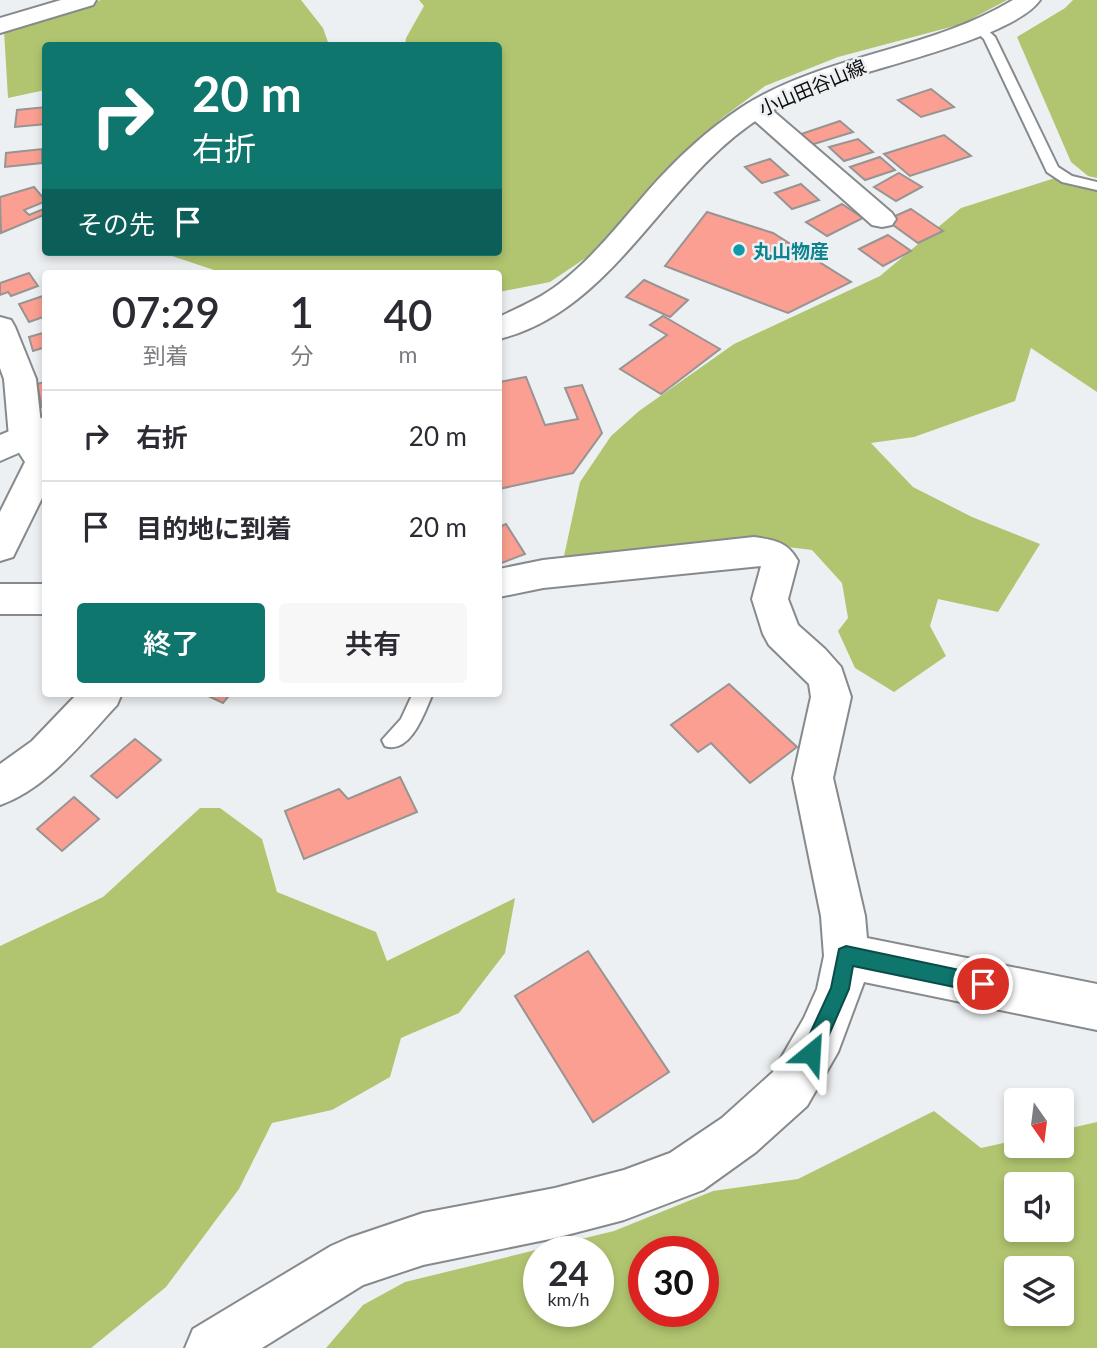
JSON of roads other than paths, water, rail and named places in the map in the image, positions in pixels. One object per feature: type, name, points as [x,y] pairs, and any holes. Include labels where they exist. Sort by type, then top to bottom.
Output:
[{"type":"street","points":[[0,26],[85,0]]},
{"type":"street","name":"小山田谷山線","points":[[502,328],[547,306],[576,287],[630,233],[669,184],[720,135],[756,109],[818,81],[979,29],[1028,0]]},
{"type":"street","points":[[756,109],[882,219]]},
{"type":"street","points":[[0,327],[20,379],[26,445],[0,547]]},
{"type":"street","points":[[212,1348],[349,1264],[423,1239],[555,1213],[624,1195],[685,1172],[739,1135],[790,1089],[821,1035],[840,989],[846,956],[844,916],[813,778],[831,697],[827,678],[812,660],[782,634],[770,599],[780,561],[774,554],[754,551],[543,574],[502,582]]},
{"type":"street","points":[[0,598],[42,599]]},
{"type":"street","points":[[0,788],[46,753],[99,697]]},
{"type":"street","points":[[846,956],[1097,1007]]},
{"type":"lane","points":[[979,29],[989,37],[1052,169],[1067,179],[1097,186]]},
{"type":"lane","points":[[392,740],[408,725],[421,697]]},
{"type":"place","name":"丸山物産","points":[[739,250]]}]
